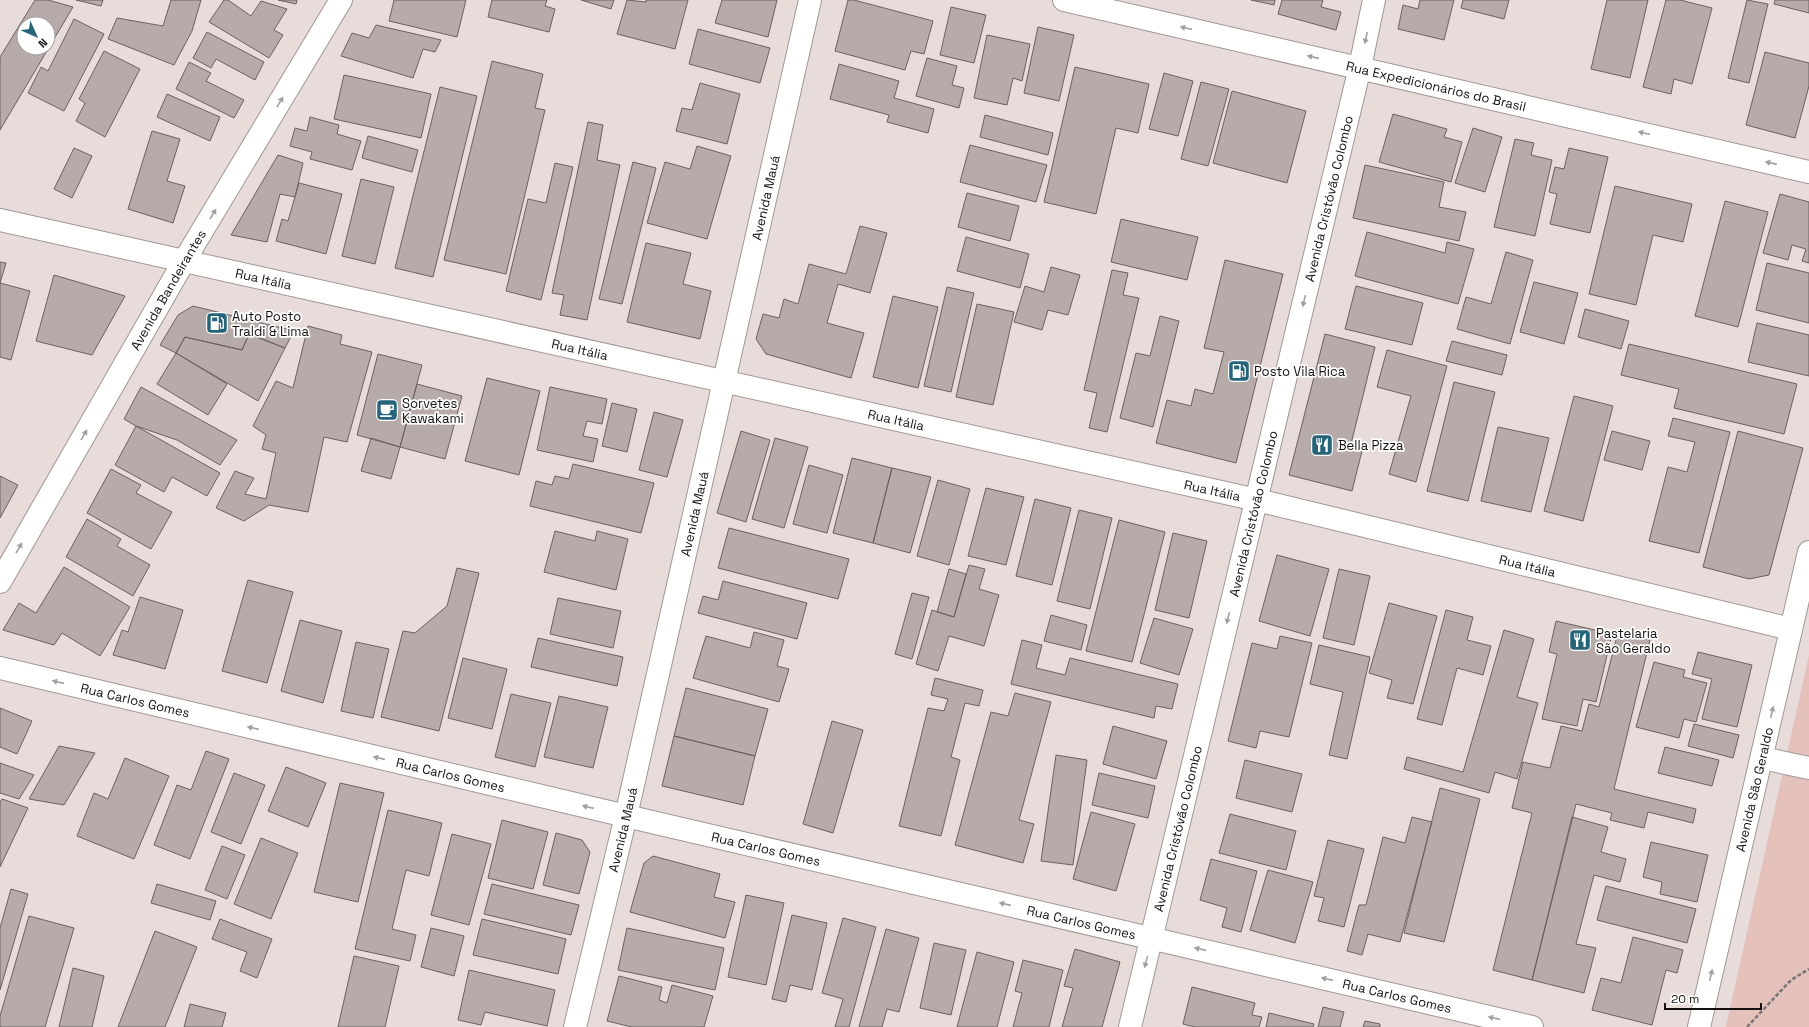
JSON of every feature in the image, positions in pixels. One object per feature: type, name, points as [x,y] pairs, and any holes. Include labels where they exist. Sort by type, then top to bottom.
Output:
[{"type":"street","name":"Avenida Bandeirantes","points":[[0,582],[184,261],[341,0]]},
{"type":"street","name":"Avenida Mauá","points":[[575,1027],[626,816],[810,0]]},
{"type":"street","name":"Rua Expedicionários do Brasil","points":[[1064,0],[1360,67],[1809,172]]},
{"type":"street","name":"Avenida Cristóvão Colombo","points":[[1130,1027],[1152,938],[1166,870],[1257,500],[1360,67],[1374,0]]},
{"type":"street","name":"Rua Itália","points":[[0,220],[1257,500],[1790,629]]},
{"type":"street","name":"Avenida São Geraldo","points":[[1699,1027],[1809,552]]},
{"type":"street","name":"Rua Carlos Gomes","points":[[0,668],[626,816],[1532,1027]]},
{"type":"street","points":[[1762,758],[1809,768]]},
{"type":"path","points":[[1747,1027],[1791,980],[1809,969]]},
{"type":"shaded area","points":[[1809,655],[1809,1027],[1726,1027],[1726,1026]]},
{"type":"building","points":[[35,0],[48,0],[73,7],[56,36],[56,16],[25,16]]},
{"type":"building","points":[[76,0],[103,0],[101,6]]},
{"type":"building","points":[[171,0],[201,0],[192,31],[174,65],[108,39],[117,18],[163,26]]},
{"type":"building","points":[[224,0],[228,0],[251,16],[261,1],[287,9],[274,30],[283,35],[269,58],[209,22]]},
{"type":"building","points":[[278,0],[297,0],[296,4]]},
{"type":"building","points":[[394,0],[466,0],[457,37],[389,21]]},
{"type":"building","points":[[492,0],[547,0],[545,6],[555,9],[549,32],[488,17]]},
{"type":"building","points":[[581,0],[614,0],[611,9]]},
{"type":"building","points":[[627,0],[646,2],[646,0],[688,0],[675,49],[617,34]]},
{"type":"building","points":[[722,0],[777,0],[768,37],[715,23]]},
{"type":"building","points":[[848,0],[854,0],[933,21],[924,54],[911,51],[905,70],[835,51]]},
{"type":"building","points":[[1251,0],[1275,0],[1274,5]]},
{"type":"building","points":[[1282,0],[1323,0],[1321,7],[1341,12],[1336,30],[1278,14]]},
{"type":"building","points":[[1420,0],[1454,0],[1444,40],[1398,29],[1403,5],[1418,9]]},
{"type":"building","points":[[1463,0],[1509,0],[1504,19],[1461,8]]},
{"type":"building","points":[[1607,0],[1648,0],[1630,78],[1591,69]]},
{"type":"building","points":[[1666,0],[1680,0],[1712,8],[1692,84],[1674,79],[1671,94],[1643,87]]},
{"type":"building","points":[[1747,0],[1768,4],[1749,83],[1728,78]]},
{"type":"building","points":[[1775,0],[1809,0],[1809,13],[1774,4]]},
{"type":"building","points":[[951,7],[986,15],[974,63],[940,55]]},
{"type":"building","points":[[74,19],[104,34],[64,111],[28,93],[41,67],[48,71]]},
{"type":"building","points":[[376,25],[441,40],[435,52],[423,49],[413,78],[341,56],[352,33],[369,38]]},
{"type":"building","points":[[1038,27],[1074,35],[1059,101],[1024,93]]},
{"type":"building","points":[[698,29],[770,48],[760,83],[689,64]]},
{"type":"building","points":[[16,31],[16,56],[44,56],[0,130],[0,57]]},
{"type":"building","points":[[207,32],[264,62],[255,80],[216,59],[211,68],[193,58]]},
{"type":"building","points":[[987,35],[1030,44],[1022,81],[1013,78],[1007,105],[974,98]]},
{"type":"building","points":[[104,51],[140,69],[105,137],[76,121],[85,103],[79,99]]},
{"type":"building","points":[[1765,52],[1809,63],[1809,86],[1795,138],[1746,125]]},
{"type":"building","points":[[927,58],[957,66],[952,85],[964,88],[959,108],[916,96]]},
{"type":"building","points":[[492,61],[543,74],[535,108],[545,110],[506,274],[444,260]]},
{"type":"building","points":[[189,62],[211,73],[206,81],[244,100],[234,118],[176,89]]},
{"type":"building","points":[[839,64],[899,81],[894,98],[934,109],[928,133],[887,122],[889,115],[830,99]]},
{"type":"building","points":[[1075,67],[1149,84],[1138,133],[1116,128],[1096,214],[1044,202]]},
{"type":"building","points":[[1164,73],[1193,81],[1178,136],[1149,129]]},
{"type":"building","points":[[344,75],[431,94],[421,138],[334,119]]},
{"type":"building","points":[[1201,82],[1229,89],[1208,166],[1181,159]]},
{"type":"building","points":[[700,83],[740,94],[727,144],[676,131],[682,108],[692,110]]},
{"type":"building","points":[[440,87],[477,96],[433,277],[395,268]]},
{"type":"building","points":[[1232,91],[1306,111],[1287,183],[1213,163]]},
{"type":"building","points":[[167,94],[220,117],[210,141],[157,117]]},
{"type":"building","points":[[1393,114],[1447,129],[1444,137],[1462,142],[1451,182],[1379,162]]},
{"type":"building","points":[[985,115],[1053,133],[1048,155],[980,137]]},
{"type":"building","points":[[310,117],[339,125],[337,134],[361,141],[352,170],[310,159],[312,152],[290,146],[295,128],[307,131]]},
{"type":"building","points":[[588,122],[603,125],[597,160],[620,165],[587,320],[560,315],[564,295],[552,293]]},
{"type":"building","points":[[1473,128],[1502,137],[1485,192],[1455,183]]},
{"type":"building","points":[[152,131],[180,139],[167,181],[185,186],[173,223],[128,209]]},
{"type":"building","points":[[368,136],[418,150],[412,172],[362,158]]},
{"type":"building","points":[[1515,139],[1534,143],[1531,155],[1552,160],[1535,236],[1494,227]]},
{"type":"building","points":[[970,145],[1047,165],[1036,202],[960,182]]},
{"type":"building","points":[[697,146],[731,156],[707,239],[647,223],[665,162],[690,169]]},
{"type":"building","points":[[74,148],[92,156],[72,198],[54,189]]},
{"type":"building","points":[[1569,148],[1608,157],[1590,233],[1550,224],[1557,194],[1549,192],[1555,167],[1564,169]]},
{"type":"building","points":[[278,155],[303,163],[295,197],[280,194],[267,242],[231,235]]},
{"type":"building","points":[[633,162],[656,168],[622,304],[599,299]]},
{"type":"building","points":[[555,163],[573,167],[541,300],[506,291],[528,199],[546,203]]},
{"type":"building","points":[[1365,165],[1444,182],[1439,207],[1466,212],[1459,241],[1353,218]]},
{"type":"building","points":[[361,179],[394,187],[375,264],[342,256]]},
{"type":"building","points":[[299,183],[342,194],[326,254],[276,241],[282,219],[288,221]]},
{"type":"building","points":[[1615,186],[1692,204],[1683,242],[1653,235],[1636,305],[1589,294]]},
{"type":"building","points":[[967,193],[1019,206],[1010,241],[958,227]]},
{"type":"building","points":[[1780,194],[1809,202],[1809,263],[1802,261],[1806,249],[1792,245],[1788,260],[1763,253]]},
{"type":"building","points":[[1725,201],[1768,212],[1738,327],[1695,316]]},
{"type":"building","points":[[1121,219],[1198,237],[1187,280],[1111,262]]},
{"type":"building","points":[[860,226],[887,233],[870,293],[838,284],[827,323],[864,333],[851,378],[766,354],[756,339],[763,314],[779,318],[784,299],[798,304],[809,264],[846,274]]},
{"type":"building","points":[[1367,232],[1445,253],[1447,242],[1474,249],[1458,304],[1355,276]]},
{"type":"building","points":[[966,237],[1029,254],[1020,288],[957,271]]},
{"type":"building","points":[[646,243],[691,253],[683,284],[711,291],[700,339],[627,322]]},
{"type":"building","points":[[1506,252],[1533,260],[1510,344],[1457,329],[1466,297],[1491,304]]},
{"type":"building","name":"Posto Vila Rica","points":[[1225,260],[1283,274],[1236,463],[1156,443],[1167,400],[1191,406],[1195,389],[1213,394],[1224,352],[1204,348]]},
{"type":"building","points":[[0,262],[6,263],[0,283]]},
{"type":"building","points":[[1767,263],[1809,273],[1809,323],[1756,310]]},
{"type":"building","points":[[1051,267],[1080,275],[1068,315],[1048,310],[1042,330],[1014,322],[1025,286],[1044,292]]},
{"type":"building","points":[[1112,270],[1128,273],[1123,295],[1139,298],[1107,432],[1089,428],[1097,393],[1084,390]]},
{"type":"building","points":[[54,275],[125,296],[92,355],[36,341]]},
{"type":"building","points":[[1534,282],[1578,293],[1564,344],[1520,332]]},
{"type":"building","points":[[0,283],[30,291],[11,360],[0,357]]},
{"type":"building","points":[[1356,286],[1423,303],[1412,345],[1345,329]]},
{"type":"building","points":[[947,287],[974,293],[951,392],[924,386]]},
{"type":"building","points":[[893,296],[938,307],[918,388],[873,377]]},
{"type":"building","points":[[977,304],[1014,312],[993,405],[956,397]]},
{"type":"building","name":"Auto Posto Traldi & Lima","points":[[193,306],[294,331],[285,348],[249,334],[242,350],[185,337],[176,353],[160,345],[178,315]]},
{"type":"building","points":[[1585,309],[1629,321],[1621,349],[1578,337]]},
{"type":"building","points":[[1160,316],[1179,321],[1153,427],[1120,418],[1136,353],[1150,356]]},
{"type":"building","points":[[1757,323],[1809,335],[1809,376],[1748,362]]},
{"type":"building","points":[[308,326],[342,335],[340,344],[372,352],[347,442],[324,437],[308,512],[269,505],[244,521],[216,508],[235,471],[254,478],[245,494],[266,499],[276,453],[262,449],[266,435],[253,426],[276,381],[293,388]]},
{"type":"building","points":[[249,334],[285,348],[258,401],[176,353],[185,337],[242,350]]},
{"type":"building","points":[[1325,334],[1375,347],[1350,448],[1362,451],[1352,491],[1289,475]]},
{"type":"building","points":[[1452,341],[1507,355],[1502,375],[1446,361]]},
{"type":"building","points":[[1629,344],[1797,384],[1784,434],[1674,408],[1679,389],[1621,375]]},
{"type":"building","points":[[1387,350],[1447,366],[1416,482],[1389,474],[1411,396],[1377,387]]},
{"type":"building","points":[[176,353],[227,384],[208,415],[157,384]]},
{"type":"building","name":"Sorvetes Kawakami","points":[[378,354],[422,365],[400,447],[357,435]]},
{"type":"building","points":[[487,378],[540,391],[519,475],[465,461]]},
{"type":"building","points":[[1454,382],[1495,392],[1468,501],[1427,491]]},
{"type":"building","points":[[417,384],[462,396],[445,459],[400,447]]},
{"type":"building","points":[[141,387],[237,440],[220,465],[177,440],[136,426],[124,419]]},
{"type":"building","points":[[550,387],[607,399],[602,424],[587,421],[583,436],[598,439],[593,462],[537,450]]},
{"type":"building","points":[[1574,396],[1613,406],[1583,521],[1544,511]]},
{"type":"building","points":[[612,403],[637,409],[627,452],[602,446]]},
{"type":"building","points":[[654,412],[683,420],[667,477],[639,470]]},
{"type":"building","points":[[1673,418],[1730,432],[1699,553],[1649,541],[1668,467],[1687,472],[1695,442],[1668,436]]},
{"type":"building","points":[[136,426],[220,473],[207,496],[172,477],[164,492],[115,465]]},
{"type":"building","points":[[1498,427],[1549,438],[1531,512],[1481,501]]},
{"type":"building","points":[[741,431],[770,440],[746,522],[717,513]]},
{"type":"building","points":[[1612,431],[1650,441],[1642,470],[1604,460]]},
{"type":"building","points":[[1738,431],[1803,448],[1769,575],[1749,579],[1703,567]]},
{"type":"building","points":[[371,438],[400,447],[391,479],[361,471]]},
{"type":"building","points":[[775,438],[808,447],[784,528],[752,519]]},
{"type":"building","points":[[852,458],[892,468],[873,543],[833,533]]},
{"type":"building","points":[[573,464],[654,483],[641,533],[530,506],[536,481],[552,485],[555,476],[569,479]]},
{"type":"building","points":[[809,465],[843,475],[827,533],[793,524]]},
{"type":"building","points":[[892,468],[931,477],[910,553],[873,543]]},
{"type":"building","points":[[111,469],[141,485],[136,493],[172,512],[151,549],[87,513]]},
{"type":"building","points":[[0,476],[18,485],[0,518]]},
{"type":"building","points":[[938,480],[970,489],[949,565],[917,556]]},
{"type":"building","points":[[986,488],[1024,497],[1006,565],[968,556]]},
{"type":"building","points":[[1035,499],[1071,508],[1052,585],[1016,576]]},
{"type":"building","points":[[1079,510],[1112,518],[1090,609],[1057,601]]},
{"type":"building","points":[[87,519],[121,539],[117,546],[150,565],[133,596],[66,557]]},
{"type":"building","points":[[1119,520],[1165,532],[1132,662],[1086,651]]},
{"type":"building","points":[[729,528],[849,559],[838,599],[718,568]]},
{"type":"building","points":[[555,531],[595,541],[597,531],[628,539],[616,590],[544,572]]},
{"type":"building","points":[[1173,533],[1207,541],[1189,618],[1155,610]]},
{"type":"building","points":[[1277,555],[1329,569],[1310,636],[1259,621]]},
{"type":"building","points":[[969,565],[985,569],[979,589],[999,595],[984,646],[949,636],[938,671],[916,664],[932,610],[954,617]]},
{"type":"building","points":[[64,567],[130,607],[100,656],[62,633],[54,645],[3,630],[19,603],[36,613]]},
{"type":"building","points":[[457,568],[479,573],[439,731],[381,717],[403,631],[415,633],[447,606]]},
{"type":"building","points":[[949,569],[966,574],[954,617],[937,612]]},
{"type":"building","points":[[1339,569],[1370,576],[1354,645],[1323,638]]},
{"type":"building","points":[[248,580],[293,592],[267,683],[222,671]]},
{"type":"building","points":[[723,581],[807,603],[797,639],[698,613],[703,596],[718,600]]},
{"type":"building","points":[[912,593],[929,597],[912,659],[895,654]]},
{"type":"building","points":[[140,597],[183,610],[165,669],[113,655],[122,630],[128,632]]},
{"type":"building","points":[[558,598],[621,611],[613,648],[550,634]]},
{"type":"building","points":[[1389,603],[1437,616],[1413,704],[1387,698],[1392,680],[1369,673]]},
{"type":"building","points":[[1446,610],[1473,617],[1467,640],[1491,646],[1483,675],[1457,668],[1442,725],[1417,719]]},
{"type":"building","points":[[1051,615],[1087,625],[1081,650],[1044,641]]},
{"type":"building","points":[[1154,618],[1193,629],[1179,675],[1140,663]]},
{"type":"building","points":[[300,620],[342,631],[323,703],[281,691]]},
{"type":"building","points":[[1556,621],[1612,634],[1596,702],[1583,699],[1577,726],[1542,719],[1557,654],[1549,652]]},
{"type":"building","points":[[1504,630],[1534,639],[1517,697],[1538,703],[1517,779],[1495,772],[1489,793],[1404,769],[1407,757],[1463,772]]},
{"type":"building","points":[[754,632],[784,640],[777,666],[789,669],[779,702],[693,678],[706,636],[750,648]]},
{"type":"building","points":[[1618,632],[1650,640],[1614,789],[1696,809],[1693,823],[1648,812],[1644,828],[1610,820],[1612,813],[1576,804],[1532,980],[1493,970],[1532,813],[1512,808],[1523,762],[1550,768],[1561,726],[1582,731],[1589,704],[1599,707]]},
{"type":"building","points":[[1280,636],[1312,643],[1289,737],[1260,731],[1256,748],[1228,741],[1252,643],[1277,649]]},
{"type":"building","points":[[538,638],[623,657],[617,686],[531,667]]},
{"type":"building","points":[[1022,640],[1042,645],[1036,668],[1065,675],[1070,658],[1178,684],[1172,709],[1156,706],[1154,718],[1011,684]]},
{"type":"building","points":[[356,642],[389,649],[373,718],[341,711]]},
{"type":"building","points":[[1319,645],[1370,657],[1347,759],[1329,755],[1343,692],[1310,684]]},
{"type":"building","points":[[1698,652],[1752,665],[1737,727],[1702,719],[1712,679],[1692,674]]},
{"type":"building","points":[[463,658],[507,669],[492,729],[448,718]]},
{"type":"building","points":[[1654,662],[1685,670],[1683,677],[1707,683],[1696,722],[1684,719],[1679,738],[1636,727]]},
{"type":"building","points":[[935,678],[983,690],[979,706],[965,703],[951,757],[960,760],[941,836],[899,826],[928,708],[944,711],[948,699],[931,695]]},
{"type":"building","points":[[686,688],[768,709],[755,756],[674,736]]},
{"type":"building","points":[[1015,693],[1051,702],[1019,820],[1034,824],[1023,863],[955,845],[991,712],[1008,716]]},
{"type":"building","points":[[511,694],[551,703],[535,767],[495,757]]},
{"type":"building","points":[[559,696],[608,707],[593,768],[544,757]]},
{"type":"building","points":[[0,708],[32,721],[17,754],[0,747]]},
{"type":"building","points":[[832,721],[863,730],[833,833],[803,824]]},
{"type":"building","points":[[1694,724],[1739,735],[1733,758],[1688,746]]},
{"type":"building","points":[[1113,726],[1167,741],[1156,779],[1103,764]]},
{"type":"building","points":[[674,736],[755,756],[743,805],[662,786]]},
{"type":"building","points":[[59,746],[95,753],[64,805],[29,799]]},
{"type":"building","points":[[1665,747],[1719,760],[1712,786],[1658,773]]},
{"type":"building","points":[[206,751],[229,759],[190,859],[154,845],[177,785],[191,790]]},
{"type":"building","points":[[1056,755],[1087,760],[1073,865],[1041,861]]},
{"type":"building","points":[[125,758],[169,776],[134,859],[77,836],[94,793],[108,799]]},
{"type":"building","points":[[1245,760],[1302,774],[1292,812],[1236,798]]},
{"type":"building","points":[[0,763],[34,775],[19,799],[0,793]]},
{"type":"building","points":[[286,767],[326,783],[308,827],[268,811]]},
{"type":"building","points":[[234,773],[265,785],[241,844],[211,832]]},
{"type":"building","points":[[1099,773],[1155,786],[1148,818],[1092,805]]},
{"type":"building","points":[[340,783],[384,793],[358,902],[314,892]]},
{"type":"building","points":[[1440,788],[1480,799],[1444,942],[1404,933]]},
{"type":"building","points":[[2,799],[28,808],[0,867],[0,802]]},
{"type":"building","points":[[388,810],[442,823],[429,876],[406,870],[392,929],[416,935],[410,961],[355,949]]},
{"type":"building","points":[[1091,812],[1135,824],[1116,891],[1073,879]]},
{"type":"building","points":[[1230,814],[1296,831],[1286,870],[1219,853]]},
{"type":"building","points":[[1412,817],[1432,822],[1400,942],[1368,934],[1362,955],[1347,951],[1359,905],[1366,905],[1383,837],[1405,843]]},
{"type":"building","points":[[1572,817],[1608,827],[1601,852],[1626,859],[1620,882],[1594,875],[1576,944],[1596,948],[1584,993],[1532,980]]},
{"type":"building","points":[[502,820],[548,832],[533,889],[488,878]]},
{"type":"building","points":[[556,833],[582,840],[590,852],[579,894],[543,885]]},
{"type":"building","points":[[452,834],[491,844],[469,925],[431,915]]},
{"type":"building","points":[[261,838],[298,853],[271,919],[234,904]]},
{"type":"building","points":[[1328,840],[1364,849],[1344,927],[1318,921],[1324,898],[1314,896]]},
{"type":"building","points":[[1651,842],[1708,855],[1697,902],[1660,894],[1662,882],[1643,877]]},
{"type":"building","points":[[222,846],[245,855],[227,899],[205,890]]},
{"type":"building","points":[[653,856],[720,874],[714,897],[735,902],[725,938],[630,912],[644,863]]},
{"type":"building","points":[[1211,859],[1257,871],[1241,932],[1222,927],[1227,908],[1200,900]]},
{"type":"building","points":[[1268,870],[1313,882],[1295,943],[1250,930]]},
{"type":"building","points":[[157,884],[216,901],[210,920],[151,903]]},
{"type":"building","points":[[492,884],[579,905],[571,935],[484,914]]},
{"type":"building","points":[[1606,886],[1696,909],[1687,943],[1597,920]]},
{"type":"building","points":[[11,889],[28,894],[0,990],[0,928]]},
{"type":"building","points":[[746,895],[784,903],[766,985],[728,977]]},
{"type":"building","points":[[792,915],[827,923],[812,990],[790,985],[786,1002],[772,999]]},
{"type":"building","points":[[29,916],[74,928],[45,1027],[0,1027],[0,1016]]},
{"type":"building","points":[[843,918],[876,927],[849,1027],[835,1027],[843,999],[822,993]]},
{"type":"building","points":[[220,919],[272,939],[257,978],[240,971],[247,952],[212,939]]},
{"type":"building","points":[[482,919],[566,939],[558,974],[473,955]]},
{"type":"building","points":[[431,928],[464,936],[454,976],[421,967]]},
{"type":"building","points":[[627,928],[724,948],[715,990],[618,970]]},
{"type":"building","points":[[886,929],[919,938],[899,1012],[887,1009],[882,1027],[859,1027]]},
{"type":"building","points":[[155,931],[197,947],[165,1027],[118,1027]]},
{"type":"building","points":[[1633,937],[1683,950],[1677,973],[1666,970],[1652,1025],[1592,1010],[1601,978],[1621,983]]},
{"type":"building","points":[[934,943],[966,950],[951,1015],[920,1008]]},
{"type":"building","points":[[1075,949],[1120,962],[1102,1027],[1062,1027],[1073,988],[1064,986]]},
{"type":"building","points":[[977,952],[1014,962],[997,1027],[957,1027]]},
{"type":"building","points":[[354,956],[399,966],[385,1027],[338,1027]]},
{"type":"building","points":[[1023,960],[1063,970],[1049,1027],[1013,1027],[1022,993],[1015,991]]},
{"type":"building","points":[[73,968],[104,976],[92,1027],[59,1027]]},
{"type":"building","points":[[469,970],[555,990],[547,1026],[485,1012],[481,1025],[458,1020]]},
{"type":"building","points":[[619,976],[662,987],[659,1000],[667,1003],[672,985],[713,996],[704,1027],[632,1027],[607,1021]]},
{"type":"building","points":[[1192,987],[1255,1003],[1252,1015],[1262,1017],[1259,1027],[1195,1027],[1183,1024]]},
{"type":"building","points":[[190,1004],[226,1013],[222,1027],[184,1027]]},
{"type":"building","points":[[1323,1007],[1344,1012],[1340,1027],[1318,1027]]},
{"type":"building","points":[[1269,1013],[1314,1024],[1313,1027],[1266,1027]]},
{"type":"building","points":[[1365,1021],[1380,1024],[1380,1027],[1363,1027]]},
{"type":"place","name":"Auto Posto Traldi & Lima","points":[[217,323]]},
{"type":"place","name":"Posto Vila Rica","points":[[1239,371]]},
{"type":"place","name":"Sorvetes Kawakami","points":[[387,410]]},
{"type":"place","name":"Bella Pizza","points":[[1322,445]]},
{"type":"place","name":"Pastelaria São Geraldo","points":[[1580,640]]}]
